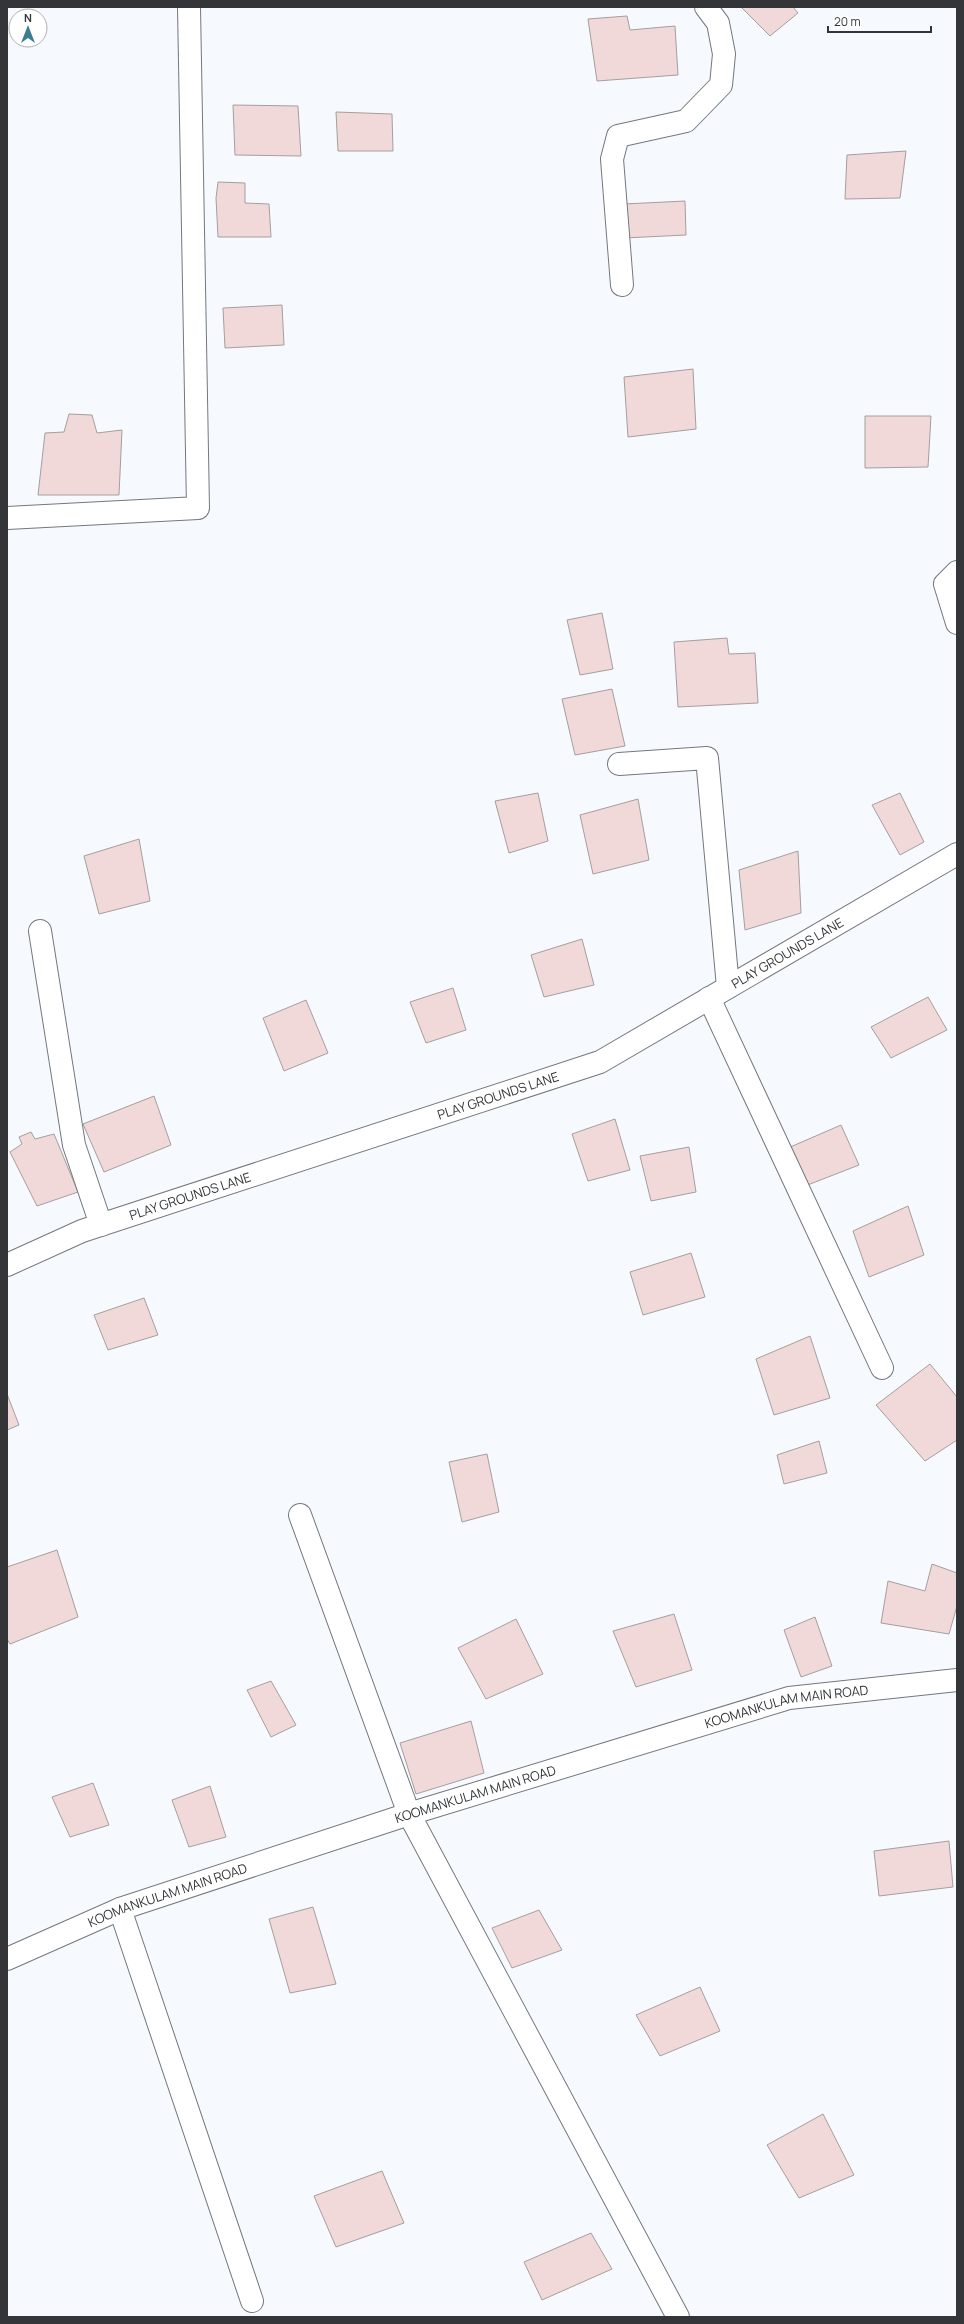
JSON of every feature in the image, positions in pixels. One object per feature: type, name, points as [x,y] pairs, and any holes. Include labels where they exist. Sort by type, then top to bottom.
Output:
[{"type":"street","points":[[7,518],[198,508],[189,7]]},
{"type":"street","points":[[622,285],[612,159],[618,136],[686,121],[721,85],[724,54],[718,23],[706,7]]},
{"type":"street","points":[[957,572],[945,584],[957,623]]},
{"type":"street","points":[[619,764],[707,758],[728,987]]},
{"type":"street","name":"PLAY GROUNDS LANE","points":[[7,1265],[101,1224],[600,1062],[957,854]]},
{"type":"street","points":[[40,932],[74,1145],[101,1224]]},
{"type":"street","points":[[709,998],[882,1368]]},
{"type":"street","points":[[300,1515],[409,1814],[678,2317]]},
{"type":"street","name":"KOOMANKULAM MAIN ROAD","points":[[7,1959],[120,1909],[409,1814],[789,1698],[957,1680]]},
{"type":"street","points":[[120,1909],[252,2301]]},
{"type":"building","points":[[741,7],[793,7],[798,13],[770,36]]},
{"type":"building","points":[[627,16],[630,30],[675,26],[678,75],[597,81],[588,19]]},
{"type":"building","points":[[233,105],[298,106],[301,156],[235,155]]},
{"type":"building","points":[[336,112],[392,114],[393,151],[338,151]]},
{"type":"building","points":[[906,151],[900,198],[845,199],[847,155]]},
{"type":"building","points":[[218,182],[245,183],[245,203],[269,204],[271,237],[218,237],[216,198]]},
{"type":"building","points":[[685,201],[686,235],[624,238],[624,204]]},
{"type":"building","points":[[282,305],[284,345],[225,348],[223,308]]},
{"type":"building","points":[[693,369],[696,429],[628,437],[624,377]]},
{"type":"building","points":[[69,414],[92,415],[97,433],[122,430],[119,495],[38,495],[45,433],[64,432]]},
{"type":"building","points":[[865,416],[931,416],[928,467],[865,468]]},
{"type":"building","points":[[602,613],[613,669],[580,675],[567,620]]},
{"type":"building","points":[[727,638],[729,654],[755,653],[758,703],[678,707],[674,642]]},
{"type":"building","points":[[612,689],[625,746],[575,755],[562,699]]},
{"type":"building","points":[[538,793],[548,841],[509,853],[495,801]]},
{"type":"building","points":[[900,793],[924,842],[900,855],[872,805]]},
{"type":"building","points":[[638,799],[649,860],[593,874],[580,815]]},
{"type":"building","points":[[139,839],[150,901],[99,914],[84,856]]},
{"type":"building","points":[[798,851],[801,913],[745,930],[739,870]]},
{"type":"building","points":[[582,939],[594,985],[544,997],[531,955]]},
{"type":"building","points":[[453,988],[466,1030],[426,1043],[410,1002]]},
{"type":"building","points":[[928,997],[947,1030],[891,1058],[871,1027]]},
{"type":"building","points":[[306,1000],[328,1053],[284,1071],[263,1018]]},
{"type":"building","points":[[154,1096],[171,1145],[104,1172],[83,1124]]},
{"type":"building","points":[[615,1119],[630,1170],[588,1181],[572,1134]]},
{"type":"building","points":[[841,1125],[859,1165],[805,1186],[788,1148]]},
{"type":"building","points":[[31,1132],[35,1139],[54,1134],[78,1192],[37,1206],[10,1152],[22,1144],[19,1137]]},
{"type":"building","points":[[689,1147],[696,1192],[651,1201],[640,1156]]},
{"type":"building","points":[[908,1206],[924,1255],[869,1277],[853,1231]]},
{"type":"building","points":[[691,1253],[705,1297],[643,1315],[630,1272]]},
{"type":"building","points":[[144,1298],[158,1335],[108,1350],[94,1315]]},
{"type":"building","points":[[810,1336],[830,1398],[774,1415],[756,1359]]},
{"type":"building","points":[[930,1364],[957,1397],[957,1440],[925,1461],[876,1405]]},
{"type":"building","points":[[7,1394],[19,1425],[7,1430]]},
{"type":"building","points":[[819,1441],[827,1473],[784,1484],[777,1455]]},
{"type":"building","points":[[487,1454],[499,1512],[462,1522],[449,1462]]},
{"type":"building","points":[[57,1550],[78,1617],[10,1644],[7,1639],[7,1567]]},
{"type":"building","points":[[932,1564],[957,1573],[957,1606],[949,1634],[881,1623],[888,1581],[925,1591]]},
{"type":"building","points":[[674,1614],[692,1670],[636,1687],[613,1631]]},
{"type":"building","points":[[815,1617],[832,1666],[801,1677],[784,1630]]},
{"type":"building","points":[[516,1619],[543,1674],[486,1699],[458,1648]]},
{"type":"building","points":[[271,1681],[296,1725],[271,1737],[247,1690]]},
{"type":"building","points":[[471,1721],[484,1773],[416,1794],[400,1743]]},
{"type":"building","points":[[93,1783],[109,1825],[70,1837],[52,1797]]},
{"type":"building","points":[[210,1786],[226,1837],[189,1847],[172,1800]]},
{"type":"building","points":[[949,1841],[953,1887],[879,1896],[874,1851]]},
{"type":"building","points":[[313,1907],[336,1984],[290,1993],[269,1919]]},
{"type":"building","points":[[539,1910],[562,1950],[512,1968],[492,1928]]},
{"type":"building","points":[[700,1987],[720,2031],[660,2056],[636,2015]]},
{"type":"building","points":[[823,2114],[854,2175],[799,2198],[767,2145]]},
{"type":"building","points":[[382,2171],[404,2223],[336,2247],[314,2196]]},
{"type":"building","points":[[591,2233],[612,2269],[542,2300],[524,2262]]}]
